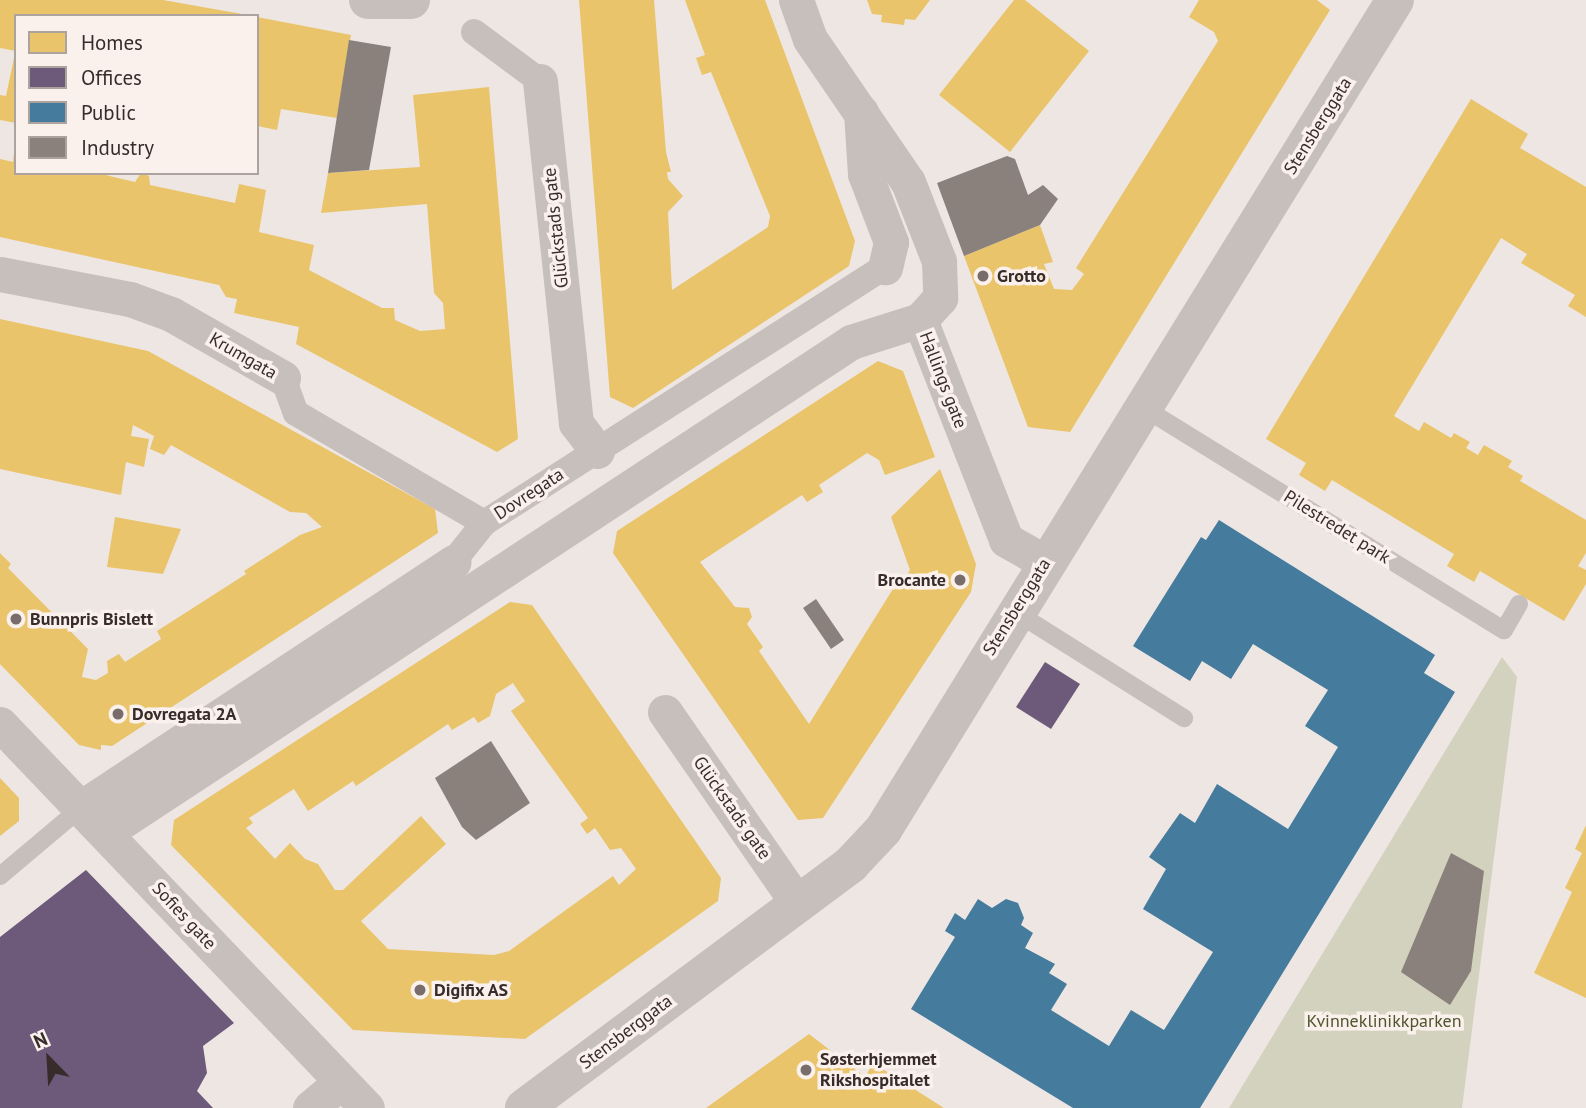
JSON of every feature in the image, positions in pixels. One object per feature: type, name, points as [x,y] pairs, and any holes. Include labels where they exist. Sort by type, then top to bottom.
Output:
[{"type":"street","points":[[368,0],[411,0]]},
{"type":"street","name":"Hallings gate","points":[[796,0],[810,39],[908,182],[939,261],[940,298],[920,320],[1006,540],[1045,562]]},
{"type":"street","name":"Stensberggata","points":[[524,1108],[851,864],[883,830],[1014,611],[1144,408],[1395,0]]},
{"type":"street","name":"Glückstads gate","points":[[474,32],[540,82],[576,423],[597,452]]},
{"type":"street","points":[[861,112],[865,174],[891,242],[885,267]]},
{"type":"street","name":"Dovregata","points":[[82,807],[453,562],[484,523],[885,267]]},
{"type":"street","name":"Krumgata","points":[[0,274],[130,299],[161,310],[283,378],[296,413],[484,523]]},
{"type":"street","points":[[106,832],[851,342],[920,320]]},
{"type":"street","name":"Glückstads gate","points":[[665,712],[798,904]]},
{"type":"street","name":"Sofies gate","points":[[0,724],[106,832],[340,1083],[367,1108]]},
{"type":"street","points":[[310,1108],[340,1083]]},
{"type":"lane","name":"Pilestredet park","points":[[1144,408],[1504,630],[1519,604]]},
{"type":"lane","points":[[1014,611],[1184,718]]},
{"type":"lane","points":[[0,876],[82,807]]},
{"type":"green space","name":"Kvinneklinikkparken","points":[[1502,657],[1517,677],[1462,1108],[1229,1108]]},
{"type":"building: Homes","points":[[0,0],[163,0],[242,14],[14,14],[14,51],[0,48]]},
{"type":"building: Homes","points":[[579,0],[654,0],[666,152],[671,172],[667,172],[668,179],[683,196],[668,212],[672,290],[768,227],[770,216],[711,72],[702,75],[696,58],[705,55],[685,0],[765,0],[855,241],[849,266],[633,408],[610,397]]},
{"type":"building: Homes","points":[[867,0],[930,0],[915,20],[905,19],[904,25],[881,22],[882,15],[872,14]]},
{"type":"building: Homes","points":[[1014,0],[1025,0],[1089,51],[1010,152],[939,95]]},
{"type":"building: Homes","points":[[1199,0],[1317,0],[1330,10],[1070,432],[1028,427],[964,256],[1040,225],[1053,262],[1044,264],[1054,289],[1072,290],[1084,274],[1076,268],[1218,41],[1214,32],[1189,17]]},
{"type":"building: Homes","points":[[259,17],[351,35],[337,118],[281,109],[277,130],[259,126]]},
{"type":"building: Homes","points":[[14,58],[14,123],[0,120],[0,95],[6,96]]},
{"type":"building: Homes","points":[[489,87],[518,439],[497,452],[296,344],[299,327],[234,313],[237,299],[226,297],[219,285],[0,237],[0,159],[13,162],[14,153],[14,175],[105,175],[135,182],[140,175],[146,175],[149,176],[150,185],[235,203],[239,184],[266,190],[259,232],[314,245],[309,270],[382,308],[394,308],[395,320],[420,331],[445,329],[443,303],[434,293],[427,204],[321,213],[328,173],[420,167],[413,95]]},
{"type":"building: Homes","points":[[1471,99],[1528,134],[1520,148],[1586,187],[1586,317],[1568,306],[1575,295],[1521,263],[1527,254],[1501,238],[1394,416],[1419,431],[1424,422],[1451,438],[1454,433],[1470,442],[1466,448],[1478,455],[1484,445],[1512,461],[1508,467],[1523,476],[1520,481],[1586,520],[1586,553],[1578,566],[1586,570],[1586,584],[1564,621],[1480,571],[1474,582],[1447,566],[1454,554],[1332,480],[1325,491],[1299,475],[1306,463],[1266,439]]},
{"type":"building: Homes","points":[[0,319],[148,351],[435,509],[438,533],[112,746],[101,745],[101,750],[79,745],[0,664],[0,553],[11,564],[8,568],[88,649],[82,677],[96,680],[108,673],[107,661],[119,654],[125,662],[161,639],[157,631],[246,574],[244,571],[300,535],[322,527],[306,513],[290,512],[171,445],[164,455],[150,449],[154,436],[133,425],[131,436],[149,439],[144,467],[126,462],[121,495],[0,469]]},
{"type":"building: Homes","points":[[878,361],[903,371],[935,457],[885,475],[879,460],[867,453],[819,485],[823,492],[807,502],[802,495],[700,562],[735,607],[749,608],[752,617],[747,624],[763,647],[759,651],[809,724],[896,584],[900,585],[910,570],[891,517],[940,469],[976,564],[971,592],[823,818],[798,820],[613,553],[617,531]]},
{"type":"building: Homes","points":[[115,517],[181,529],[163,574],[107,567]]},
{"type":"building: Homes","points":[[510,602],[532,605],[721,878],[718,901],[525,1039],[353,1030],[171,845],[174,820]],"holes":[[[513,683],[525,701],[511,711],[588,818],[580,824],[587,834],[595,828],[610,850],[621,848],[636,869],[619,885],[613,876],[509,951],[494,955],[388,949],[361,921],[446,844],[421,816],[343,890],[335,890],[318,864],[305,859],[290,843],[275,859],[246,828],[253,823],[249,818],[294,789],[308,811],[353,781],[356,786],[448,724],[452,730],[474,717],[478,723],[490,716],[496,694]]]},
{"type":"building: Homes","points":[[0,778],[19,798],[19,821],[0,836]]},
{"type":"building: Homes","points":[[1586,825],[1586,998],[1534,973],[1572,892],[1565,888],[1582,853],[1575,849]]},
{"type":"building: Homes","name":"Søsterhjemmet Rikshospitalet","points":[[809,1034],[865,1077],[873,1063],[944,1108],[706,1108]]},
{"type":"building: Offices","points":[[1045,662],[1080,684],[1051,729],[1016,707]]},
{"type":"building: Offices","points":[[86,870],[234,1023],[203,1046],[207,1073],[197,1091],[213,1108],[0,1108],[0,937]]},
{"type":"building: Public","points":[[1219,520],[1435,655],[1424,673],[1455,692],[1200,1108],[1073,1108],[911,1009],[955,937],[945,931],[955,913],[965,920],[978,899],[992,908],[1006,899],[1018,903],[1024,918],[1021,925],[1033,933],[1025,948],[1055,964],[1049,973],[1067,984],[1051,1010],[1109,1046],[1131,1010],[1164,1030],[1213,952],[1143,909],[1166,869],[1149,857],[1180,813],[1195,823],[1217,784],[1288,829],[1338,747],[1305,726],[1328,690],[1253,644],[1231,679],[1202,661],[1190,681],[1133,646],[1201,537],[1206,540]]},
{"type":"building: Industry","points":[[349,40],[391,47],[369,170],[328,173]]},
{"type":"building: Industry","points":[[1007,156],[1015,159],[1028,195],[1043,185],[1058,199],[1040,225],[964,256],[937,183]]},
{"type":"building: Industry","points":[[816,599],[844,640],[831,649],[803,608]]},
{"type":"building: Industry","points":[[491,741],[530,803],[476,840],[462,827],[435,778]]},
{"type":"building: Industry","points":[[1451,853],[1484,871],[1471,971],[1450,1005],[1401,972]]},
{"type":"place","name":"Grotto","points":[[983,276]]},
{"type":"place","name":"Brocante","points":[[960,580]]},
{"type":"place","name":"Bunnpris Bislett","points":[[16,619]]},
{"type":"place","name":"Dovregata 2A","points":[[118,714]]},
{"type":"place","name":"Digifix AS","points":[[420,990]]},
{"type":"place","name":"Søsterhjemmet Rikshospitalet","points":[[806,1070]]}]
